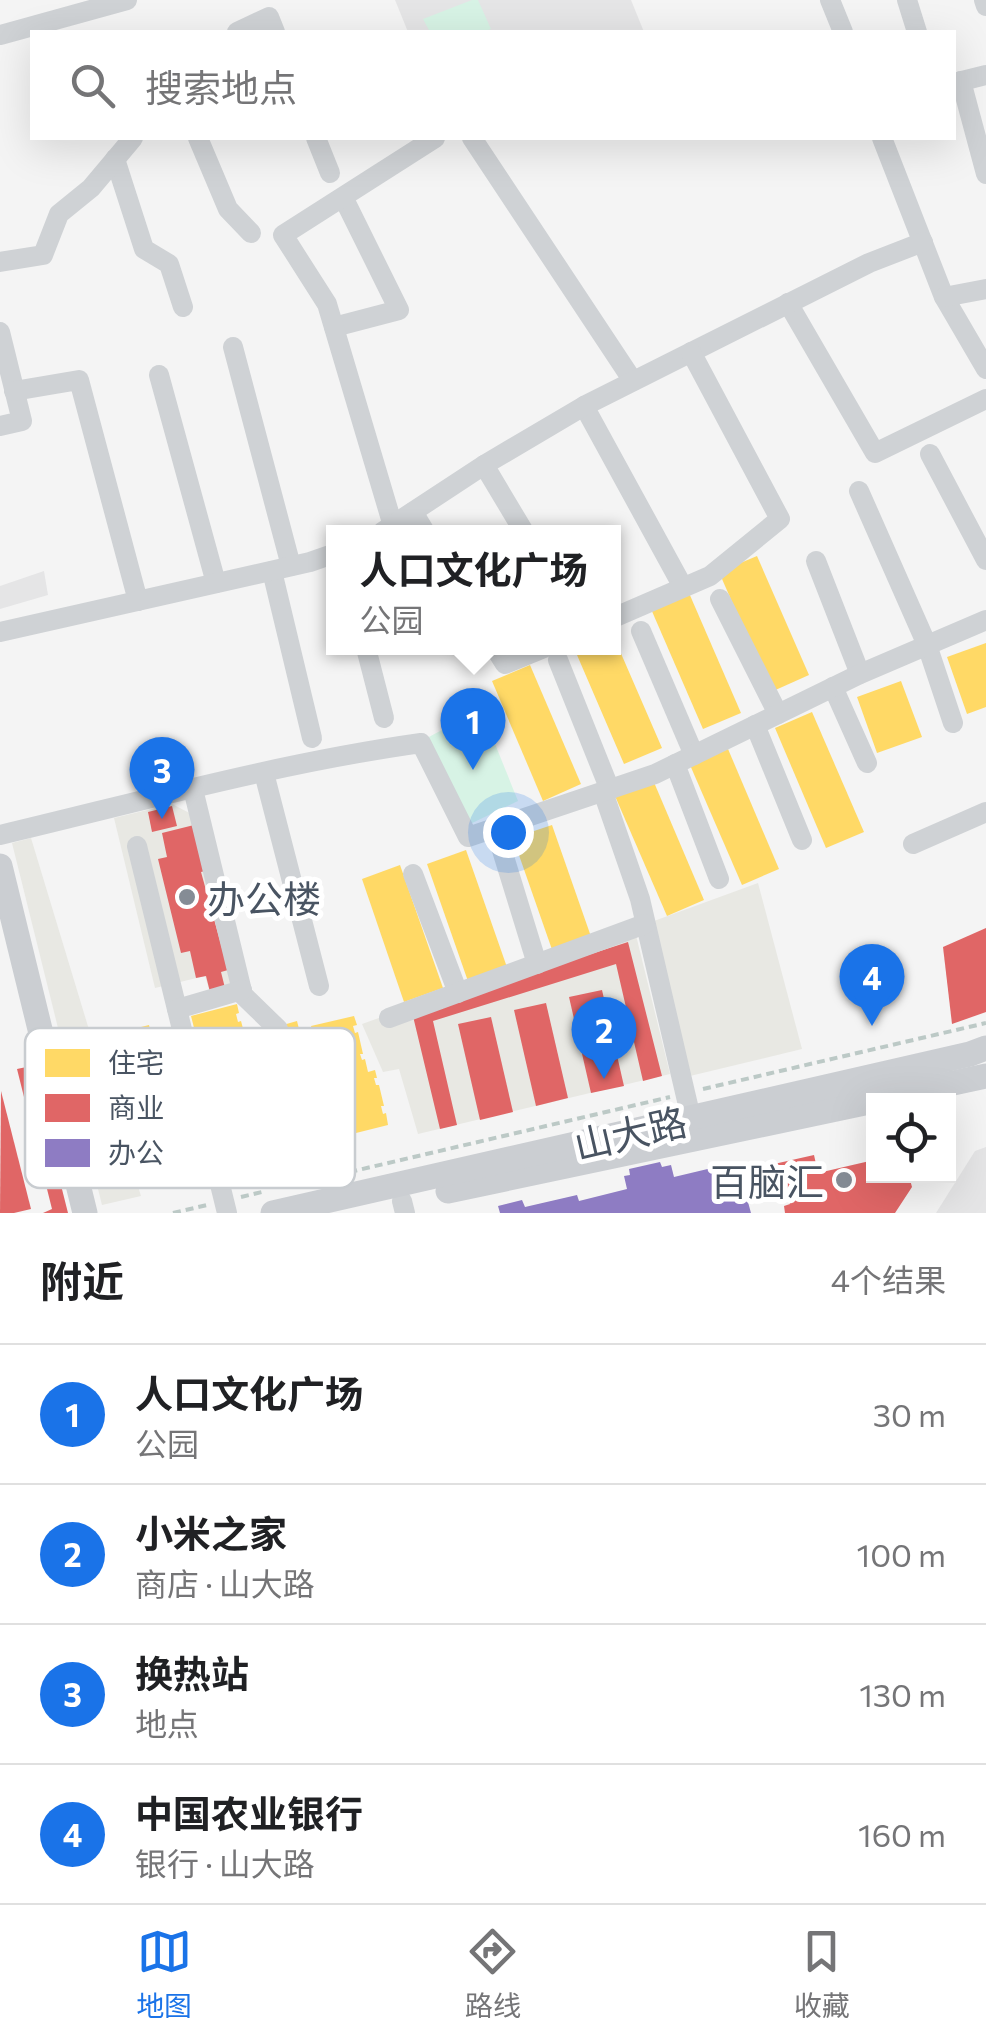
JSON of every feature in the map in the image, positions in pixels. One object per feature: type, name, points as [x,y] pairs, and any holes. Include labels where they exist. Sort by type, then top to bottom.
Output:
[{"type":"main road","points":[[0,866],[39,1028]]},
{"type":"main road","name":"山大路","points":[[273,1213],[687,1106],[982,1070]]},
{"type":"main road","name":"山大路","points":[[899,1093],[982,1070]]},
{"type":"main road","name":"山大路","points":[[345,1213],[403,1207],[866,1102]]},
{"type":"main road","points":[[78,1188],[84,1213]]},
{"type":"street","points":[[0,34],[64,8],[127,0]]},
{"type":"street","points":[[830,0],[841,30]]},
{"type":"street","points":[[907,0],[916,30]]},
{"type":"street","points":[[241,30],[268,17],[273,30]]},
{"type":"street","points":[[986,75],[957,82],[986,174]]},
{"type":"street","points":[[0,262],[43,255],[58,214],[91,188],[131,140]]},
{"type":"street","points":[[199,140],[228,209],[251,233]]},
{"type":"street","points":[[317,140],[330,173]]},
{"type":"street","points":[[387,525],[327,304],[283,235],[432,140]]},
{"type":"street","points":[[473,140],[633,381]]},
{"type":"street","points":[[883,140],[944,296],[986,369]]},
{"type":"street","points":[[116,159],[144,249],[169,264],[182,308]]},
{"type":"street","points":[[334,327],[398,310],[345,201]]},
{"type":"street","points":[[394,525],[484,465],[584,406],[868,262],[922,242]]},
{"type":"street","points":[[944,296],[986,289]]},
{"type":"street","points":[[788,303],[875,453],[986,399]]},
{"type":"street","points":[[0,332],[22,421],[0,426]]},
{"type":"street","points":[[233,347],[282,568],[312,738]]},
{"type":"street","points":[[621,615],[710,576],[780,518],[691,352]]},
{"type":"street","points":[[159,374],[216,583]]},
{"type":"street","points":[[14,392],[79,380],[138,601]]},
{"type":"street","points":[[584,406],[684,588]]},
{"type":"street","points":[[930,454],[986,560]]},
{"type":"street","points":[[484,465],[520,525]]},
{"type":"street","points":[[860,491],[926,645],[953,723]]},
{"type":"street","points":[[413,512],[421,525]]},
{"type":"street","points":[[0,632],[326,556]]},
{"type":"street","points":[[816,561],[860,674]]},
{"type":"street","points":[[720,599],[778,714]]},
{"type":"street","points":[[0,835],[264,773],[421,743],[468,837],[654,774],[860,674],[986,620]]},
{"type":"street","points":[[641,631],[719,878]]},
{"type":"street","points":[[368,655],[384,718]]},
{"type":"street","points":[[499,655],[505,664],[547,655]]},
{"type":"street","points":[[552,655],[607,791],[640,899],[687,1106]]},
{"type":"street","points":[[834,687],[866,764]]},
{"type":"street","points":[[754,725],[802,840]]},
{"type":"street","points":[[264,773],[319,986]]},
{"type":"street","points":[[193,789],[243,995],[277,1028]]},
{"type":"street","points":[[913,844],[986,812]]},
{"type":"street","points":[[497,834],[537,964]]},
{"type":"street","points":[[137,846],[182,1028]]},
{"type":"street","points":[[413,874],[458,993]]},
{"type":"street","points":[[389,1018],[645,924]]},
{"type":"street","points":[[177,1008],[242,990]]},
{"type":"path","points":[[355,1171],[687,1106],[986,1022]]},
{"type":"path","points":[[173,1213],[226,1207],[282,1188]]},
{"type":"shaded area","points":[[395,0],[631,0],[643,30],[407,30]]},
{"type":"shaded area","points":[[44,571],[48,595],[0,609],[0,586]]},
{"type":"shaded area","points":[[172,804],[207,822],[245,982],[210,992],[205,976],[155,988],[114,818]]},
{"type":"shaded area","points":[[31,838],[88,1028],[58,1028],[12,843]]},
{"type":"shaded area","points":[[758,883],[802,1049],[690,1076],[654,921]]},
{"type":"shaded area","points":[[634,927],[670,1074],[418,1134],[399,1069],[383,1072],[362,1024]]},
{"type":"shaded area","points":[[986,1147],[986,1213],[936,1213],[956,1183],[975,1151]]},
{"type":"shaded area","points":[[98,1188],[138,1188],[141,1196],[102,1205]]},
{"type":"green space","points":[[478,0],[491,29],[429,30],[423,19]]},
{"type":"green space","points":[[481,709],[518,801],[468,825],[427,738]]},
{"type":"building: 住宅","points":[[757,556],[809,675],[771,692],[719,572]]},
{"type":"building: 住宅","points":[[689,593],[741,713],[703,729],[651,609]]},
{"type":"building: 住宅","points":[[986,643],[986,707],[967,714],[947,657]]},
{"type":"building: 住宅","points":[[621,653],[662,748],[624,764],[577,655]]},
{"type":"building: 住宅","points":[[530,665],[581,784],[543,801],[492,681]]},
{"type":"building: 住宅","points":[[901,681],[922,737],[877,753],[857,697]]},
{"type":"building: 住宅","points":[[812,712],[864,832],[826,848],[775,728]]},
{"type":"building: 住宅","points":[[728,749],[779,869],[742,885],[690,765]]},
{"type":"building: 住宅","points":[[653,780],[704,900],[667,916],[615,796]]},
{"type":"building: 住宅","points":[[552,825],[595,948],[556,961],[513,838]]},
{"type":"building: 住宅","points":[[466,850],[509,973],[470,987],[427,864]]},
{"type":"building: 住宅","points":[[400,865],[443,988],[404,1002],[362,879]]},
{"type":"building: 住宅","points":[[237,1004],[236,1014],[243,1028],[194,1028],[191,1016]]},
{"type":"building: 住宅","points":[[354,1016],[357,1025],[354,1028],[311,1026]]},
{"type":"building: 住宅","points":[[297,1021],[299,1028],[284,1028],[283,1025]]},
{"type":"building: 住宅","points":[[358,1032],[360,1054],[368,1072],[375,1070],[388,1125],[355,1133],[355,1033]]},
{"type":"building: 商业","points":[[172,806],[177,826],[152,832],[148,812]]},
{"type":"building: 商业","name":"办公楼","points":[[194,825],[205,871],[201,872],[228,970],[221,972],[225,988],[210,992],[206,976],[196,978],[190,951],[181,953],[158,859],[167,857],[162,833]]},
{"type":"building: 商业","points":[[986,928],[986,1012],[952,1024],[943,947]]},
{"type":"building: 商业","points":[[628,942],[662,1076],[643,1081],[616,964],[433,1021],[457,1125],[440,1129],[412,1012]]},
{"type":"building: 商业","points":[[602,990],[624,1086],[591,1093],[569,997]]},
{"type":"building: 商业","points":[[546,1003],[568,1098],[536,1106],[514,1010]]},
{"type":"building: 商业","points":[[491,1017],[513,1112],[480,1120],[458,1024]]},
{"type":"building: 商业","points":[[25,1067],[25,1101],[17,1069]]},
{"type":"building: 商业","points":[[1,1091],[31,1209],[0,1213]]},
{"type":"building: 商业","name":"百脑汇","points":[[814,1155],[818,1173],[866,1162],[866,1183],[911,1183],[912,1187],[895,1213],[785,1213],[784,1206],[790,1204],[786,1185],[779,1187],[774,1164]]},
{"type":"building: 商业","points":[[47,1188],[62,1188],[68,1213],[43,1213],[52,1209]]},
{"type":"building: 办公","points":[[660,1162],[662,1167],[671,1165],[674,1177],[737,1162],[751,1213],[500,1213],[498,1206],[522,1200],[525,1207],[577,1195],[579,1201],[627,1189],[624,1176],[630,1175],[629,1169]]},
{"type":"place","name":"人口文化广场","points":[[473,770]]},
{"type":"place","name":"换热站","points":[[162,819]]},
{"type":"place","name":"办公楼","points":[[187,897]]},
{"type":"place","name":"中国农业银行","points":[[872,1026]]},
{"type":"place","name":"小米之家","points":[[604,1079]]},
{"type":"place","name":"百脑汇","points":[[844,1180]]}]
